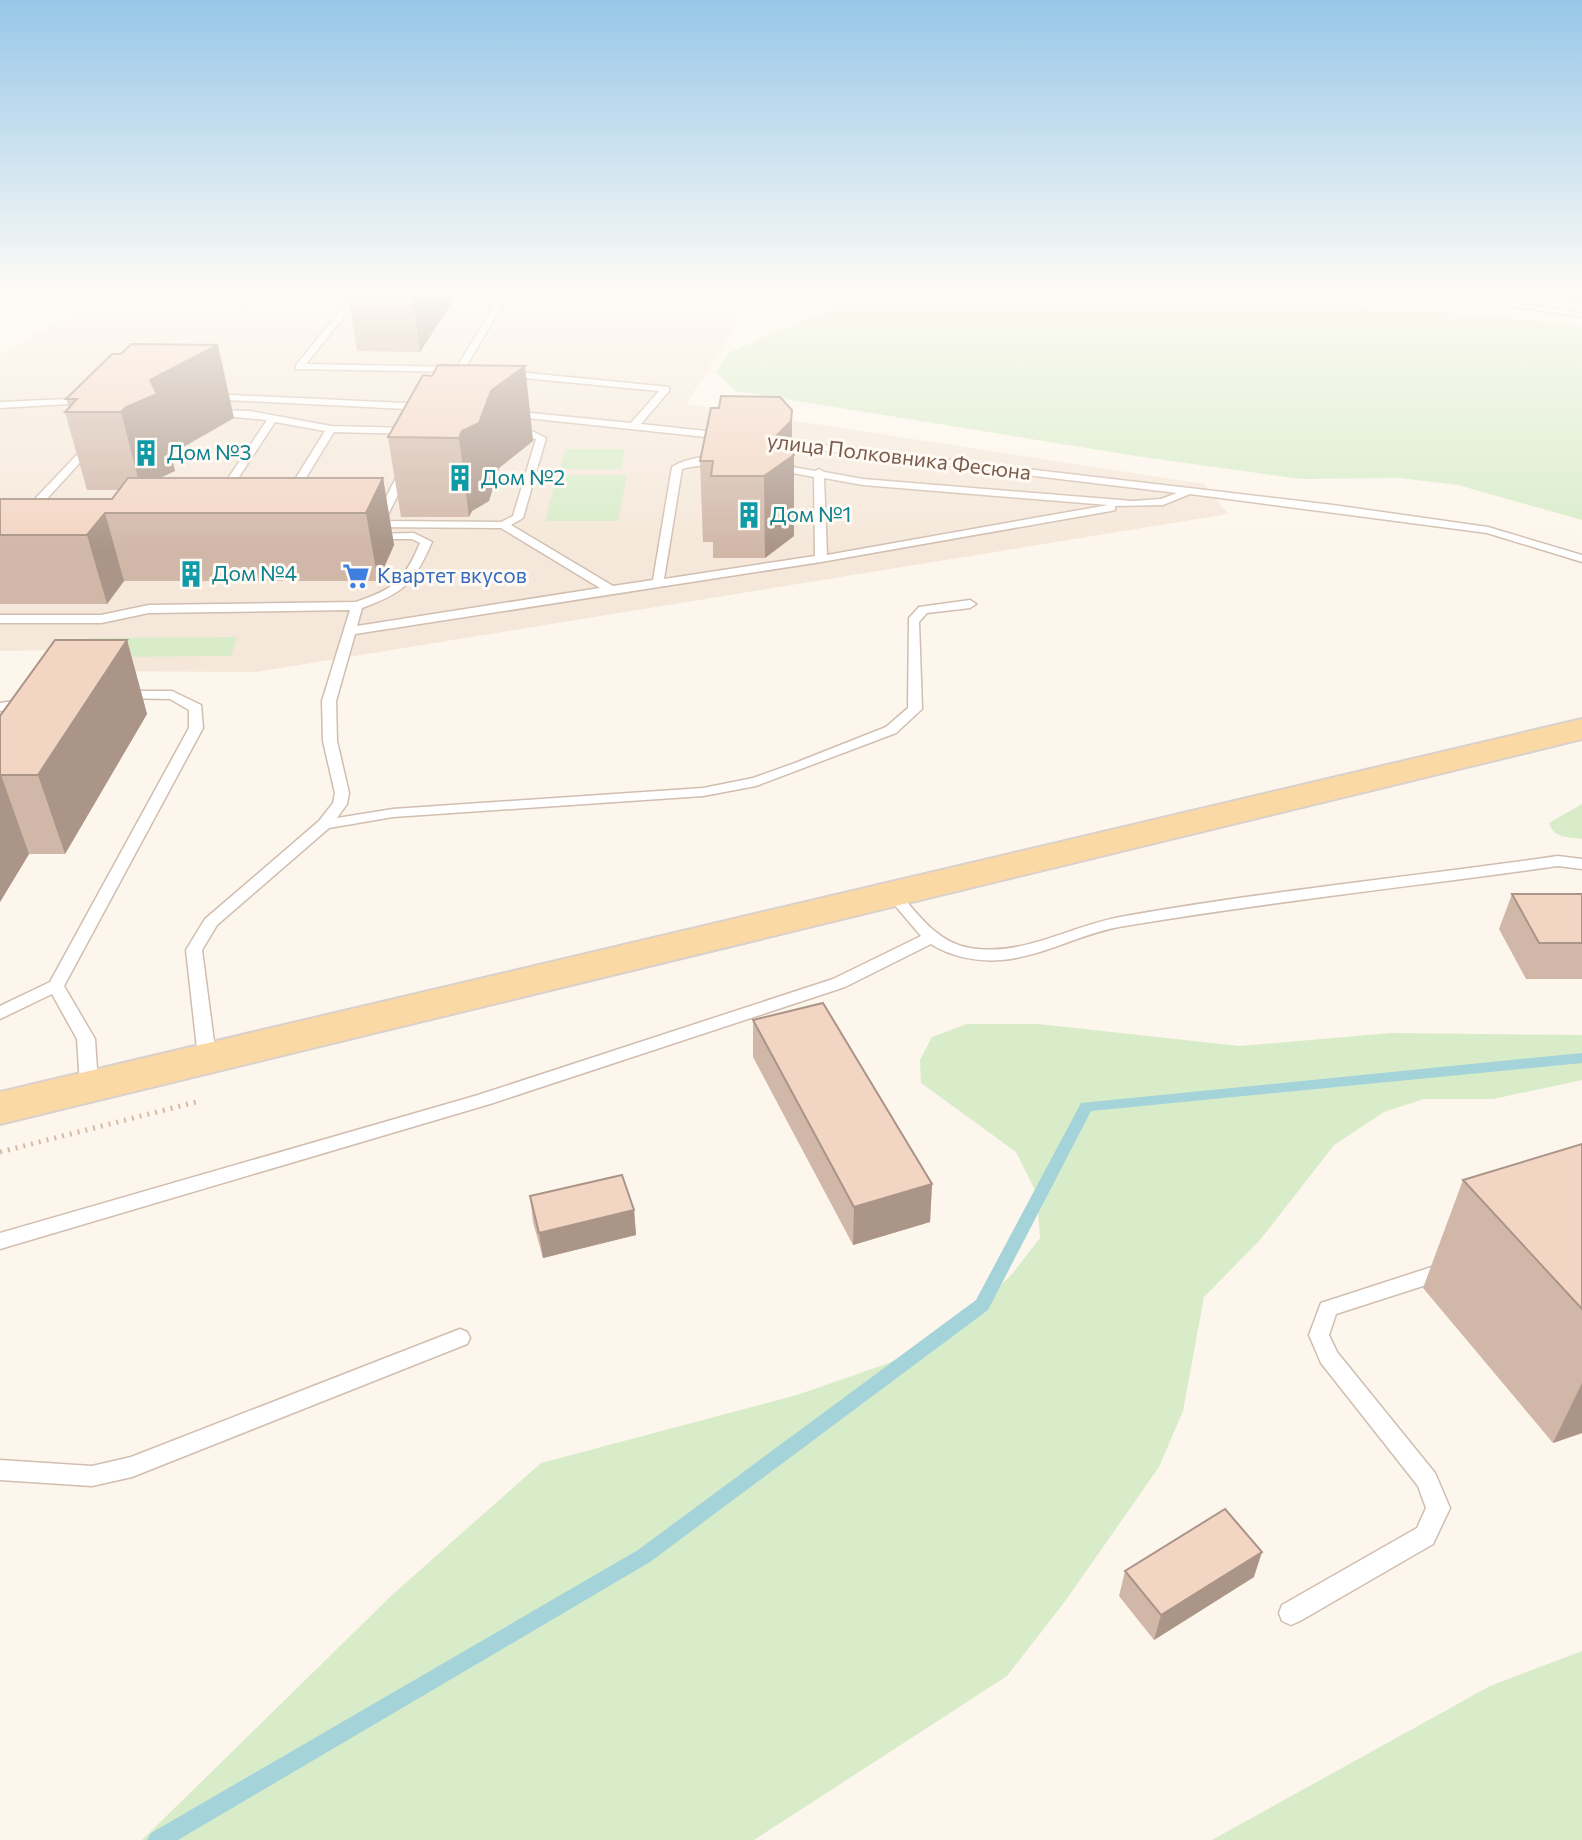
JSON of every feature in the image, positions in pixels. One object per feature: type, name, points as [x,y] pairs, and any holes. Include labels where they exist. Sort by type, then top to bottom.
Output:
[{"type":"main road","points":[[0,1108],[892,893],[1302,799],[1582,729]]},
{"type":"lane","points":[[555,379],[666,389],[635,425]]},
{"type":"lane","points":[[194,397],[323,400],[442,408]]},
{"type":"lane","points":[[0,405],[97,399]]},
{"type":"lane","points":[[206,412],[273,418],[331,429],[424,432],[419,443]]},
{"type":"lane","name":"улица Полковника Фесюна","points":[[496,413],[743,438]]},
{"type":"lane","points":[[214,506],[273,418]]},
{"type":"lane","points":[[283,508],[331,429]]},
{"type":"lane","points":[[352,523],[503,525],[518,518],[541,438],[532,433],[505,433]]},
{"type":"lane","points":[[59,510],[46,510],[36,504],[99,436]]},
{"type":"lane","name":"улица Полковника Фесюна","points":[[756,440],[1333,508],[1488,530],[1582,559]]},
{"type":"lane","points":[[378,524],[413,455]]},
{"type":"lane","points":[[658,583],[677,467],[696,461],[733,461]]},
{"type":"lane","points":[[757,464],[819,472],[863,482],[1132,504]]},
{"type":"lane","points":[[819,472],[821,559]]},
{"type":"lane","points":[[349,631],[821,559],[1132,504],[1163,502],[1188,492]]},
{"type":"lane","points":[[503,525],[611,590]]},
{"type":"lane","points":[[0,619],[101,619],[149,609],[357,606],[389,594],[410,581],[426,542],[414,537],[359,537]]},
{"type":"lane","points":[[324,824],[393,813],[703,792],[756,782],[891,730],[915,709],[913,621],[923,610],[970,604]]},
{"type":"lane","points":[[207,1056],[194,950],[211,922],[324,824],[340,804],[342,793],[330,741],[329,701],[357,606]]},
{"type":"lane","points":[[0,1013],[56,986],[195,728],[196,708],[172,695],[110,695]]},
{"type":"lane","points":[[1,709],[44,700],[30,721]]},
{"type":"lane","points":[[892,893],[929,938],[954,949],[985,956],[1035,947],[1125,920],[1558,861],[1582,862]]},
{"type":"lane","points":[[0,1241],[511,1091],[839,983],[929,938]]},
{"type":"lane","points":[[56,986],[86,1040],[89,1086]]},
{"type":"lane","points":[[1291,1613],[1425,1536],[1438,1508],[1427,1480],[1328,1357],[1319,1335],[1328,1309],[1468,1263]]},
{"type":"lane","points":[[0,1470],[43,1475],[92,1476],[132,1467],[460,1338]]},
{"type":"shaded area","points":[[0,379],[702,379],[686,404],[1204,484],[1228,514],[256,672],[55,671],[63,650],[0,651]]},
{"type":"green space","points":[[723,379],[1582,379],[1582,520],[1458,485],[1399,478],[1301,479],[1136,456],[736,391]]},
{"type":"green space","points":[[565,449],[625,449],[621,469],[560,469]]},
{"type":"green space","points":[[557,475],[627,475],[618,521],[545,521]]},
{"type":"green space","points":[[237,637],[231,656],[91,657],[90,638]]},
{"type":"green space","points":[[1582,804],[1582,839],[1554,832],[1549,823]]},
{"type":"green space","points":[[967,1024],[1038,1024],[1240,1046],[1391,1033],[1582,1035],[1582,1080],[1493,1099],[1424,1099],[1384,1112],[1334,1145],[1260,1240],[1204,1297],[1183,1411],[1159,1467],[1066,1600],[1007,1676],[754,1840],[142,1840],[392,1595],[541,1463],[797,1395],[889,1363],[964,1322],[1013,1273],[1040,1238],[1037,1194],[1016,1152],[921,1083],[920,1060],[932,1037]]},
{"type":"green space","points":[[1582,1651],[1582,1840],[1212,1840],[1490,1686]]},
{"type":"building","points":[[87,379],[152,379],[150,380],[157,394],[126,407],[121,412],[65,412],[77,399],[66,399]]},
{"type":"building","points":[[421,379],[508,379],[491,391],[479,423],[462,431],[459,438],[388,437]]},
{"type":"building","points":[[721,396],[780,397],[792,410],[791,421],[774,438],[794,455],[764,476],[711,476],[713,461],[700,461],[711,408],[719,408]]},
{"type":"building","points":[[128,478],[383,478],[366,513],[105,513],[87,535],[0,535],[0,499],[112,499]]},
{"type":"building","points":[[55,640],[127,640],[38,775],[0,777],[0,716]]},
{"type":"building","points":[[1512,894],[1582,894],[1582,943],[1539,943]]},
{"type":"building","points":[[823,1003],[932,1184],[854,1207],[753,1020]]},
{"type":"building","points":[[1582,1144],[1582,1309],[1463,1180]]},
{"type":"building","points":[[622,1175],[634,1210],[539,1233],[530,1196]]},
{"type":"building","points":[[1225,1509],[1262,1552],[1161,1615],[1125,1571]]},
{"type":"waterway","points":[[158,1840],[644,1556],[982,1305],[1086,1107],[1582,1058]]},
{"type":"place","name":"Дом №3","points":[[146,453]]},
{"type":"place","name":"Дом №2","points":[[460,478]]},
{"type":"place","name":"Дом №1","points":[[749,515]]},
{"type":"place","name":"Дом №4","points":[[191,574]]},
{"type":"place","name":"Квартет вкусов","points":[[356,576]]}]
